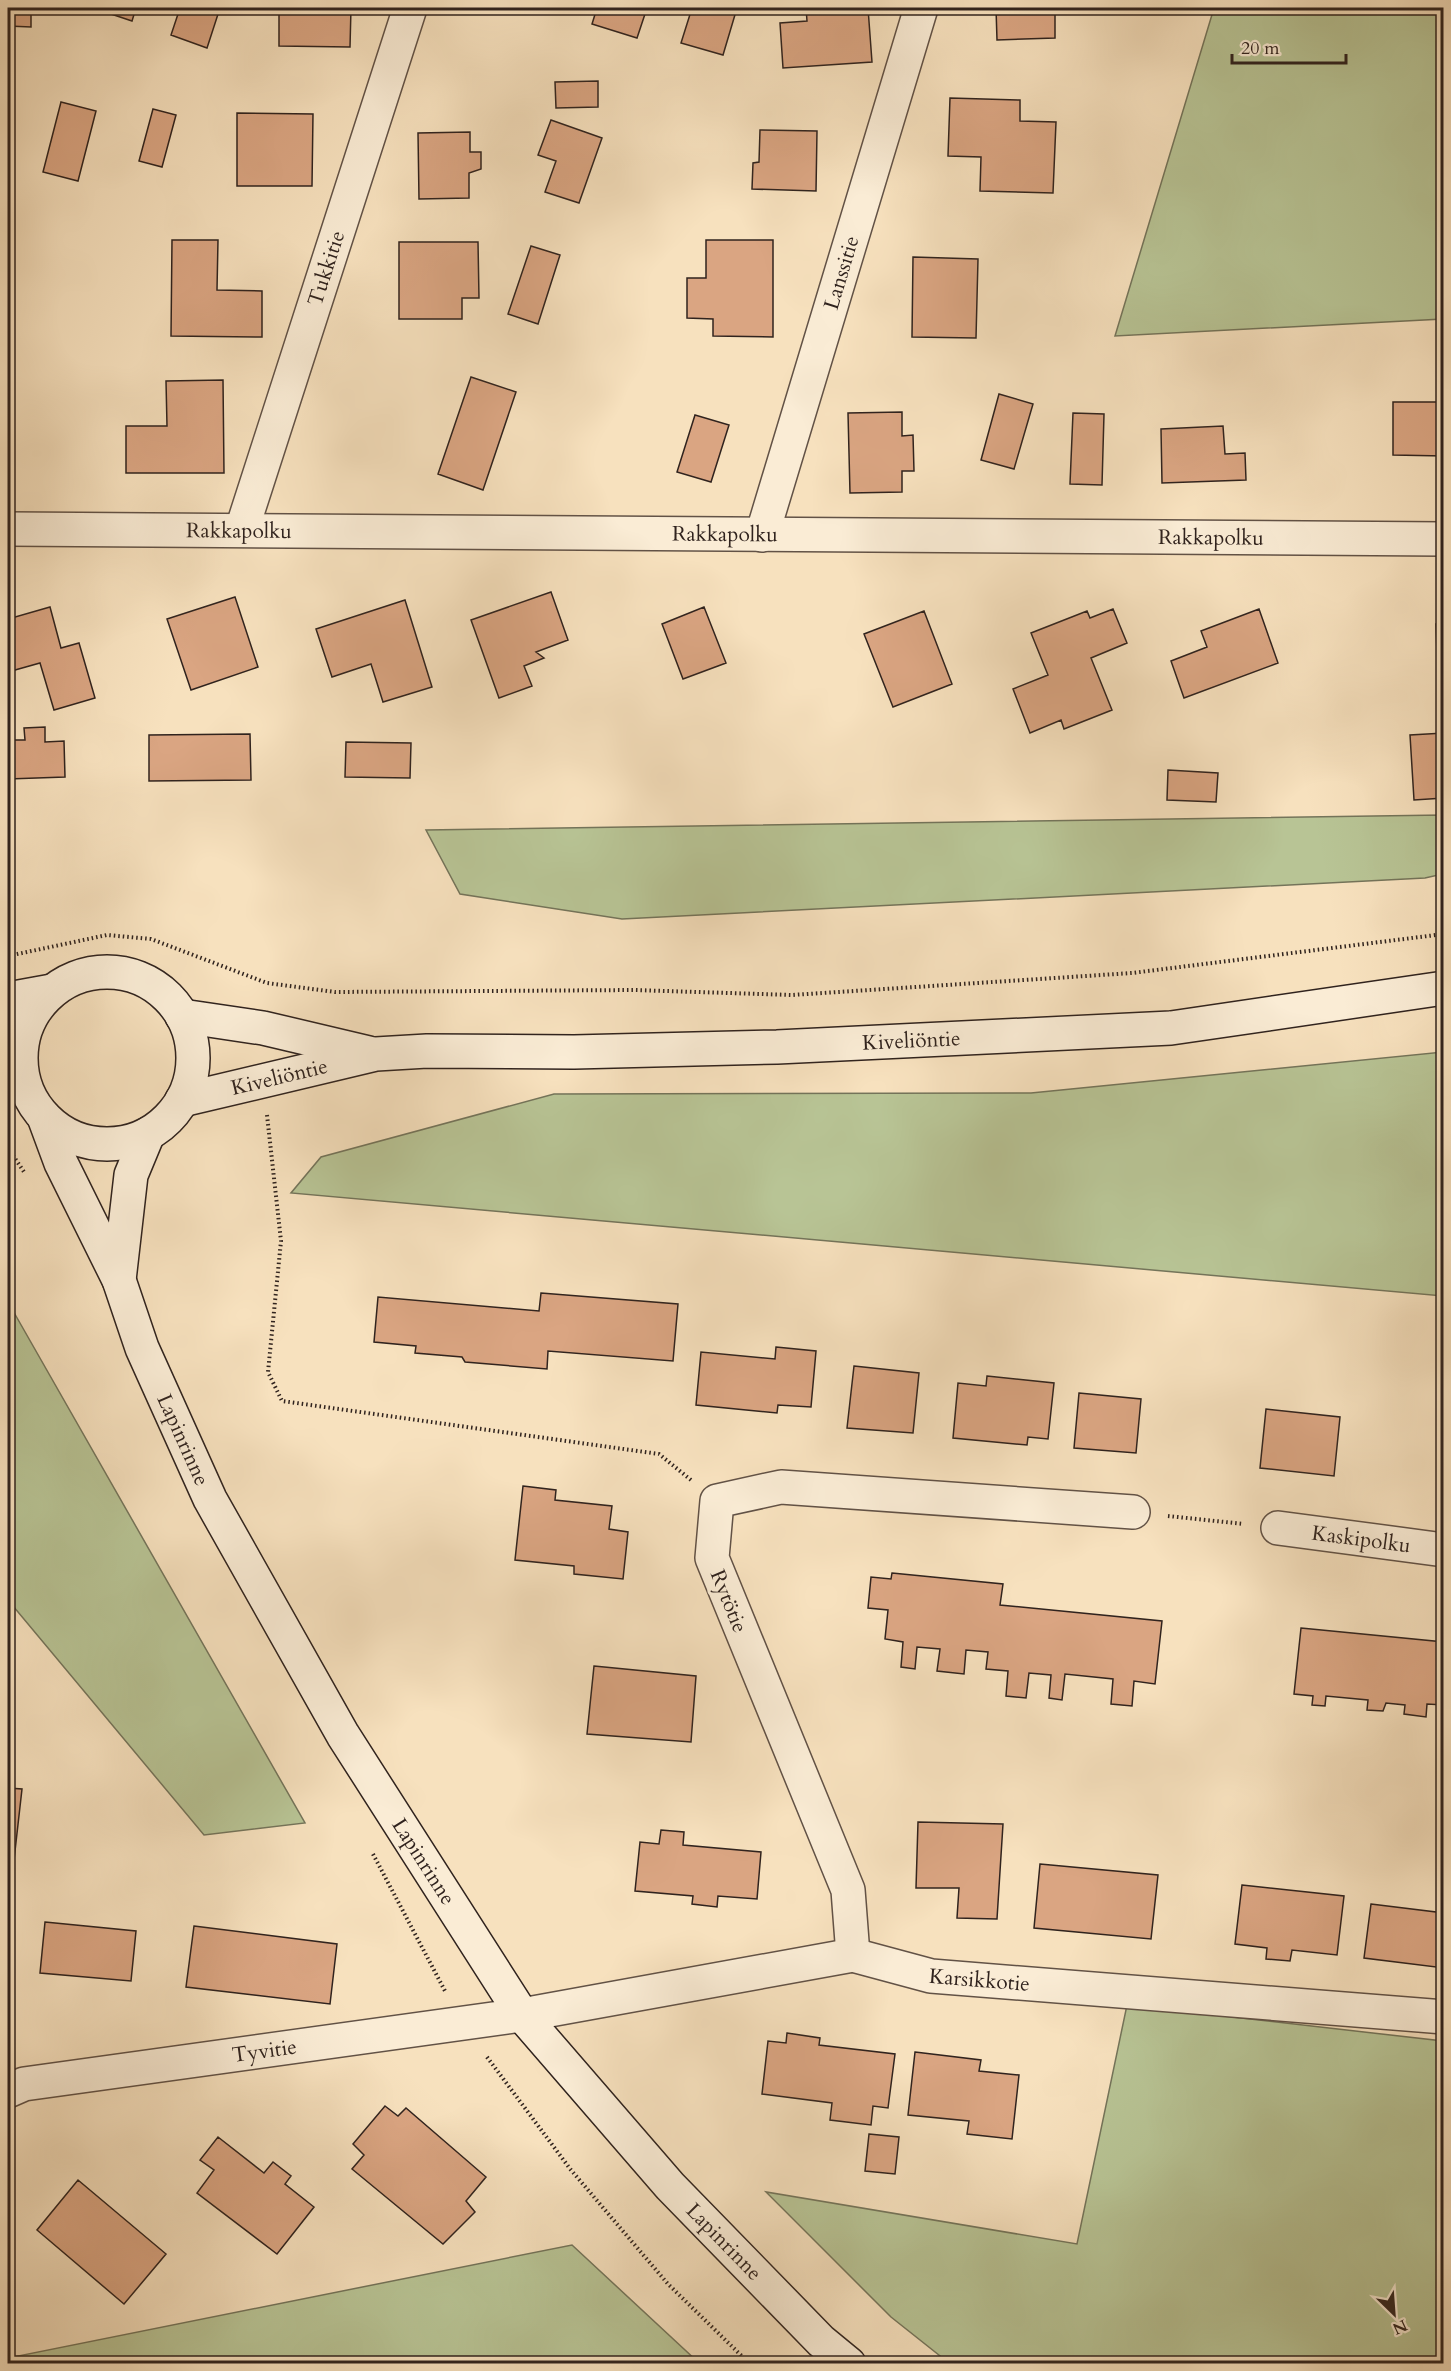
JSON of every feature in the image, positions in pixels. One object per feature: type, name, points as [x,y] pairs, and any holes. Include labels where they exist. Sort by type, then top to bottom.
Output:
[{"type":"street","name":"Tukkitie","points":[[242,529],[410,8]]},
{"type":"street","name":"Lanssitie","points":[[762,536],[921,8]]},
{"type":"street","name":"Rakkapolku","points":[[8,529],[1443,539]]},
{"type":"street","points":[[8,999],[52,991],[73,979],[98,972],[123,974],[153,986],[167,996],[182,1016],[192,1044],[192,1073],[182,1100],[162,1125],[148,1134],[122,1143],[93,1144],[66,1135],[26,1100],[21,1067],[22,1039],[33,1013],[52,991]]},
{"type":"street","name":"Kiveliöntie","points":[[182,1100],[376,1054],[427,1051],[574,1052],[777,1047],[1171,1028],[1443,988]]},
{"type":"street","name":"Kiveliöntie","points":[[182,1016],[263,1028],[376,1054]]},
{"type":"street","name":"Lapinrinne","points":[[26,1100],[61,1163],[119,1280],[142,1348],[221,1519],[343,1735],[522,2015],[669,2186],[821,2341],[849,2364]]},
{"type":"street","name":"Lapinrinne","points":[[119,1280],[130,1175],[148,1134]]},
{"type":"street","points":[[717,1501],[781,1487],[1133,1512]]},
{"type":"street","name":"Rytötie","points":[[717,1501],[712,1558],[848,1890],[853,1955]]},
{"type":"street","name":"Kaskipolku","points":[[1278,1528],[1443,1550]]},
{"type":"street","name":"Karsikkotie","points":[[522,2015],[853,1955],[931,1976],[1443,2017]]},
{"type":"street","name":"Tyvitie","points":[[13,2079],[522,2015]]},
{"type":"path","points":[[8,956],[107,935],[151,939],[267,982],[335,992],[634,990],[792,995],[1132,973],[1443,934]]},
{"type":"path","points":[[268,1129],[282,1241],[268,1372],[282,1401],[659,1454],[717,1501]]},
{"type":"path","points":[[8,1148],[24,1173]]},
{"type":"path","points":[[1133,1512],[1278,1528]]},
{"type":"green space","points":[[1214,8],[1443,8],[1443,319],[1115,336]]},
{"type":"green space","points":[[1443,815],[1443,874],[1425,878],[622,919],[460,894],[426,830]]},
{"type":"green space","points":[[1443,1052],[1443,1296],[291,1193],[321,1157],[554,1094],[1031,1093]]},
{"type":"green space","points":[[8,1302],[305,1823],[204,1835],[8,1600]]},
{"type":"green space","points":[[1127,2005],[1443,2041],[1443,2363],[949,2363],[891,2317],[766,2192],[1077,2244]]},
{"type":"green space","points":[[572,2245],[699,2363],[8,2363],[8,2358]]},
{"type":"building","points":[[8,8],[31,8],[31,27],[8,26]]},
{"type":"building","points":[[93,8],[136,8],[132,21]]},
{"type":"building","points":[[180,8],[220,8],[207,48],[171,35]]},
{"type":"building","points":[[279,8],[351,8],[350,47],[279,46]]},
{"type":"building","points":[[597,8],[647,8],[637,38],[592,24]]},
{"type":"building","points":[[692,8],[737,8],[723,55],[681,43]]},
{"type":"building","points":[[806,8],[868,8],[872,62],[783,68],[780,23],[807,21]]},
{"type":"building","points":[[996,8],[1055,8],[1055,38],[997,40]]},
{"type":"building","points":[[598,81],[598,107],[556,108],[555,82]]},
{"type":"building","points":[[950,98],[1020,100],[1020,121],[1056,122],[1053,193],[980,191],[981,157],[948,156]]},
{"type":"building","points":[[61,102],[96,111],[78,181],[43,172]]},
{"type":"building","points":[[153,109],[176,115],[162,167],[139,161]]},
{"type":"building","points":[[237,113],[313,114],[312,186],[237,186]]},
{"type":"building","points":[[551,120],[602,138],[579,203],[545,192],[556,161],[538,155]]},
{"type":"building","points":[[760,130],[817,131],[816,191],[752,189],[753,163],[759,162]]},
{"type":"building","points":[[470,132],[470,152],[481,152],[481,169],[469,173],[469,198],[419,199],[418,133]]},
{"type":"building","points":[[172,240],[218,240],[217,290],[262,291],[262,337],[171,336]]},
{"type":"building","points":[[706,240],[773,240],[773,337],[713,336],[713,319],[687,318],[687,278],[706,278]]},
{"type":"building","points":[[399,242],[478,242],[479,298],[462,298],[462,319],[399,319]]},
{"type":"building","points":[[531,246],[560,255],[538,324],[508,314]]},
{"type":"building","points":[[913,257],[978,259],[976,338],[912,337]]},
{"type":"building","points":[[471,377],[516,392],[483,490],[438,474]]},
{"type":"building","points":[[223,380],[224,473],[126,473],[126,426],[167,426],[166,381]]},
{"type":"building","points":[[999,394],[1033,404],[1014,469],[981,460]]},
{"type":"building","points":[[1393,402],[1444,402],[1444,456],[1393,455]]},
{"type":"building","points":[[902,412],[902,436],[913,435],[914,471],[902,471],[902,492],[850,493],[848,413]]},
{"type":"building","points":[[1073,413],[1104,414],[1102,485],[1070,484]]},
{"type":"building","points":[[695,415],[729,425],[711,482],[677,472]]},
{"type":"building","points":[[1223,426],[1225,454],[1245,453],[1246,480],[1162,483],[1161,429]]},
{"type":"building","points":[[551,592],[568,640],[536,652],[544,658],[524,666],[532,686],[499,698],[471,620]]},
{"type":"building","points":[[235,597],[258,667],[191,690],[167,619]]},
{"type":"building","points":[[405,600],[432,687],[383,702],[371,664],[332,677],[316,629]]},
{"type":"building","points":[[50,607],[61,648],[79,643],[95,698],[54,710],[40,663],[8,672],[8,619]]},
{"type":"building","points":[[704,607],[726,663],[683,679],[662,624]]},
{"type":"building","points":[[1113,609],[1127,643],[1091,658],[1112,710],[1064,729],[1061,720],[1030,733],[1013,689],[1048,675],[1031,633],[1087,611],[1090,618]]},
{"type":"building","points":[[1259,609],[1278,663],[1184,698],[1171,661],[1207,647],[1201,631]]},
{"type":"building","points":[[924,611],[952,684],[893,707],[864,634]]},
{"type":"building","points":[[1436,624],[1444,624],[1444,682],[1438,683]]},
{"type":"building","points":[[45,727],[45,742],[64,741],[65,777],[8,779],[8,740],[25,740],[24,728]]},
{"type":"building","points":[[1444,733],[1444,798],[1414,800],[1410,735]]},
{"type":"building","points":[[250,734],[251,780],[149,781],[149,735]]},
{"type":"building","points":[[346,742],[411,743],[410,778],[345,777]]},
{"type":"building","points":[[1168,770],[1218,773],[1216,802],[1167,800]]},
{"type":"building","points":[[541,1293],[678,1304],[673,1361],[548,1351],[547,1369],[465,1362],[462,1357],[415,1353],[416,1346],[374,1342],[378,1297],[539,1311]]},
{"type":"building","points":[[776,1347],[816,1351],[811,1407],[778,1405],[777,1413],[696,1405],[701,1352],[775,1359]]},
{"type":"building","points":[[854,1366],[919,1373],[913,1433],[847,1428]]},
{"type":"building","points":[[987,1376],[1054,1383],[1048,1439],[1028,1437],[1027,1445],[953,1438],[958,1383],[986,1386]]},
{"type":"building","points":[[1079,1393],[1141,1399],[1136,1453],[1074,1448]]},
{"type":"building","points":[[1266,1409],[1340,1417],[1334,1476],[1260,1468]]},
{"type":"building","points":[[523,1486],[556,1490],[555,1500],[612,1506],[609,1529],[628,1532],[623,1579],[574,1574],[574,1566],[515,1560]]},
{"type":"building","points":[[892,1573],[1003,1584],[1000,1605],[1162,1621],[1155,1684],[1134,1681],[1132,1706],[1111,1704],[1113,1679],[1065,1674],[1062,1700],[1049,1698],[1051,1675],[1029,1673],[1026,1698],[1006,1696],[1008,1671],[986,1669],[988,1652],[966,1650],[964,1674],[937,1671],[940,1649],[917,1647],[915,1669],[901,1667],[903,1642],[885,1639],[888,1610],[868,1608],[871,1577],[891,1579]]},
{"type":"building","points":[[1301,1628],[1444,1642],[1444,1705],[1427,1704],[1426,1717],[1404,1714],[1405,1705],[1386,1703],[1383,1711],[1367,1710],[1368,1700],[1326,1696],[1325,1706],[1312,1705],[1313,1696],[1294,1694]]},
{"type":"building","points":[[594,1666],[696,1676],[691,1742],[587,1734]]},
{"type":"building","points":[[8,1788],[22,1789],[14,1860],[8,1859]]},
{"type":"building","points":[[918,1822],[1003,1824],[997,1919],[957,1918],[959,1888],[916,1888]]},
{"type":"building","points":[[661,1830],[684,1832],[683,1845],[761,1852],[757,1899],[718,1896],[717,1907],[692,1904],[693,1896],[635,1891],[640,1842],[659,1844]]},
{"type":"building","points":[[1040,1864],[1158,1875],[1151,1939],[1034,1928]]},
{"type":"building","points":[[1242,1885],[1344,1896],[1337,1955],[1292,1950],[1290,1961],[1266,1959],[1267,1948],[1235,1944]]},
{"type":"building","points":[[1371,1904],[1444,1913],[1444,1968],[1364,1958]]},
{"type":"building","points":[[45,1922],[136,1931],[131,1981],[40,1973]]},
{"type":"building","points":[[194,1926],[337,1944],[330,2004],[186,1987]]},
{"type":"building","points":[[787,2033],[820,2038],[819,2045],[895,2054],[888,2108],[873,2106],[871,2125],[830,2120],[832,2103],[762,2094],[768,2041],[786,2043]]},
{"type":"building","points":[[915,2052],[981,2060],[979,2071],[1019,2075],[1012,2139],[967,2134],[969,2121],[908,2115]]},
{"type":"building","points":[[385,2106],[398,2116],[406,2108],[486,2177],[466,2201],[475,2212],[443,2244],[352,2169],[364,2155],[353,2144]]},
{"type":"building","points":[[869,2134],[899,2137],[895,2174],[865,2171]]},
{"type":"building","points":[[218,2137],[264,2173],[273,2162],[291,2176],[285,2184],[314,2207],[277,2254],[197,2193],[214,2170],[200,2160]]},
{"type":"building","points":[[78,2180],[166,2254],[124,2304],[37,2230]]}]
